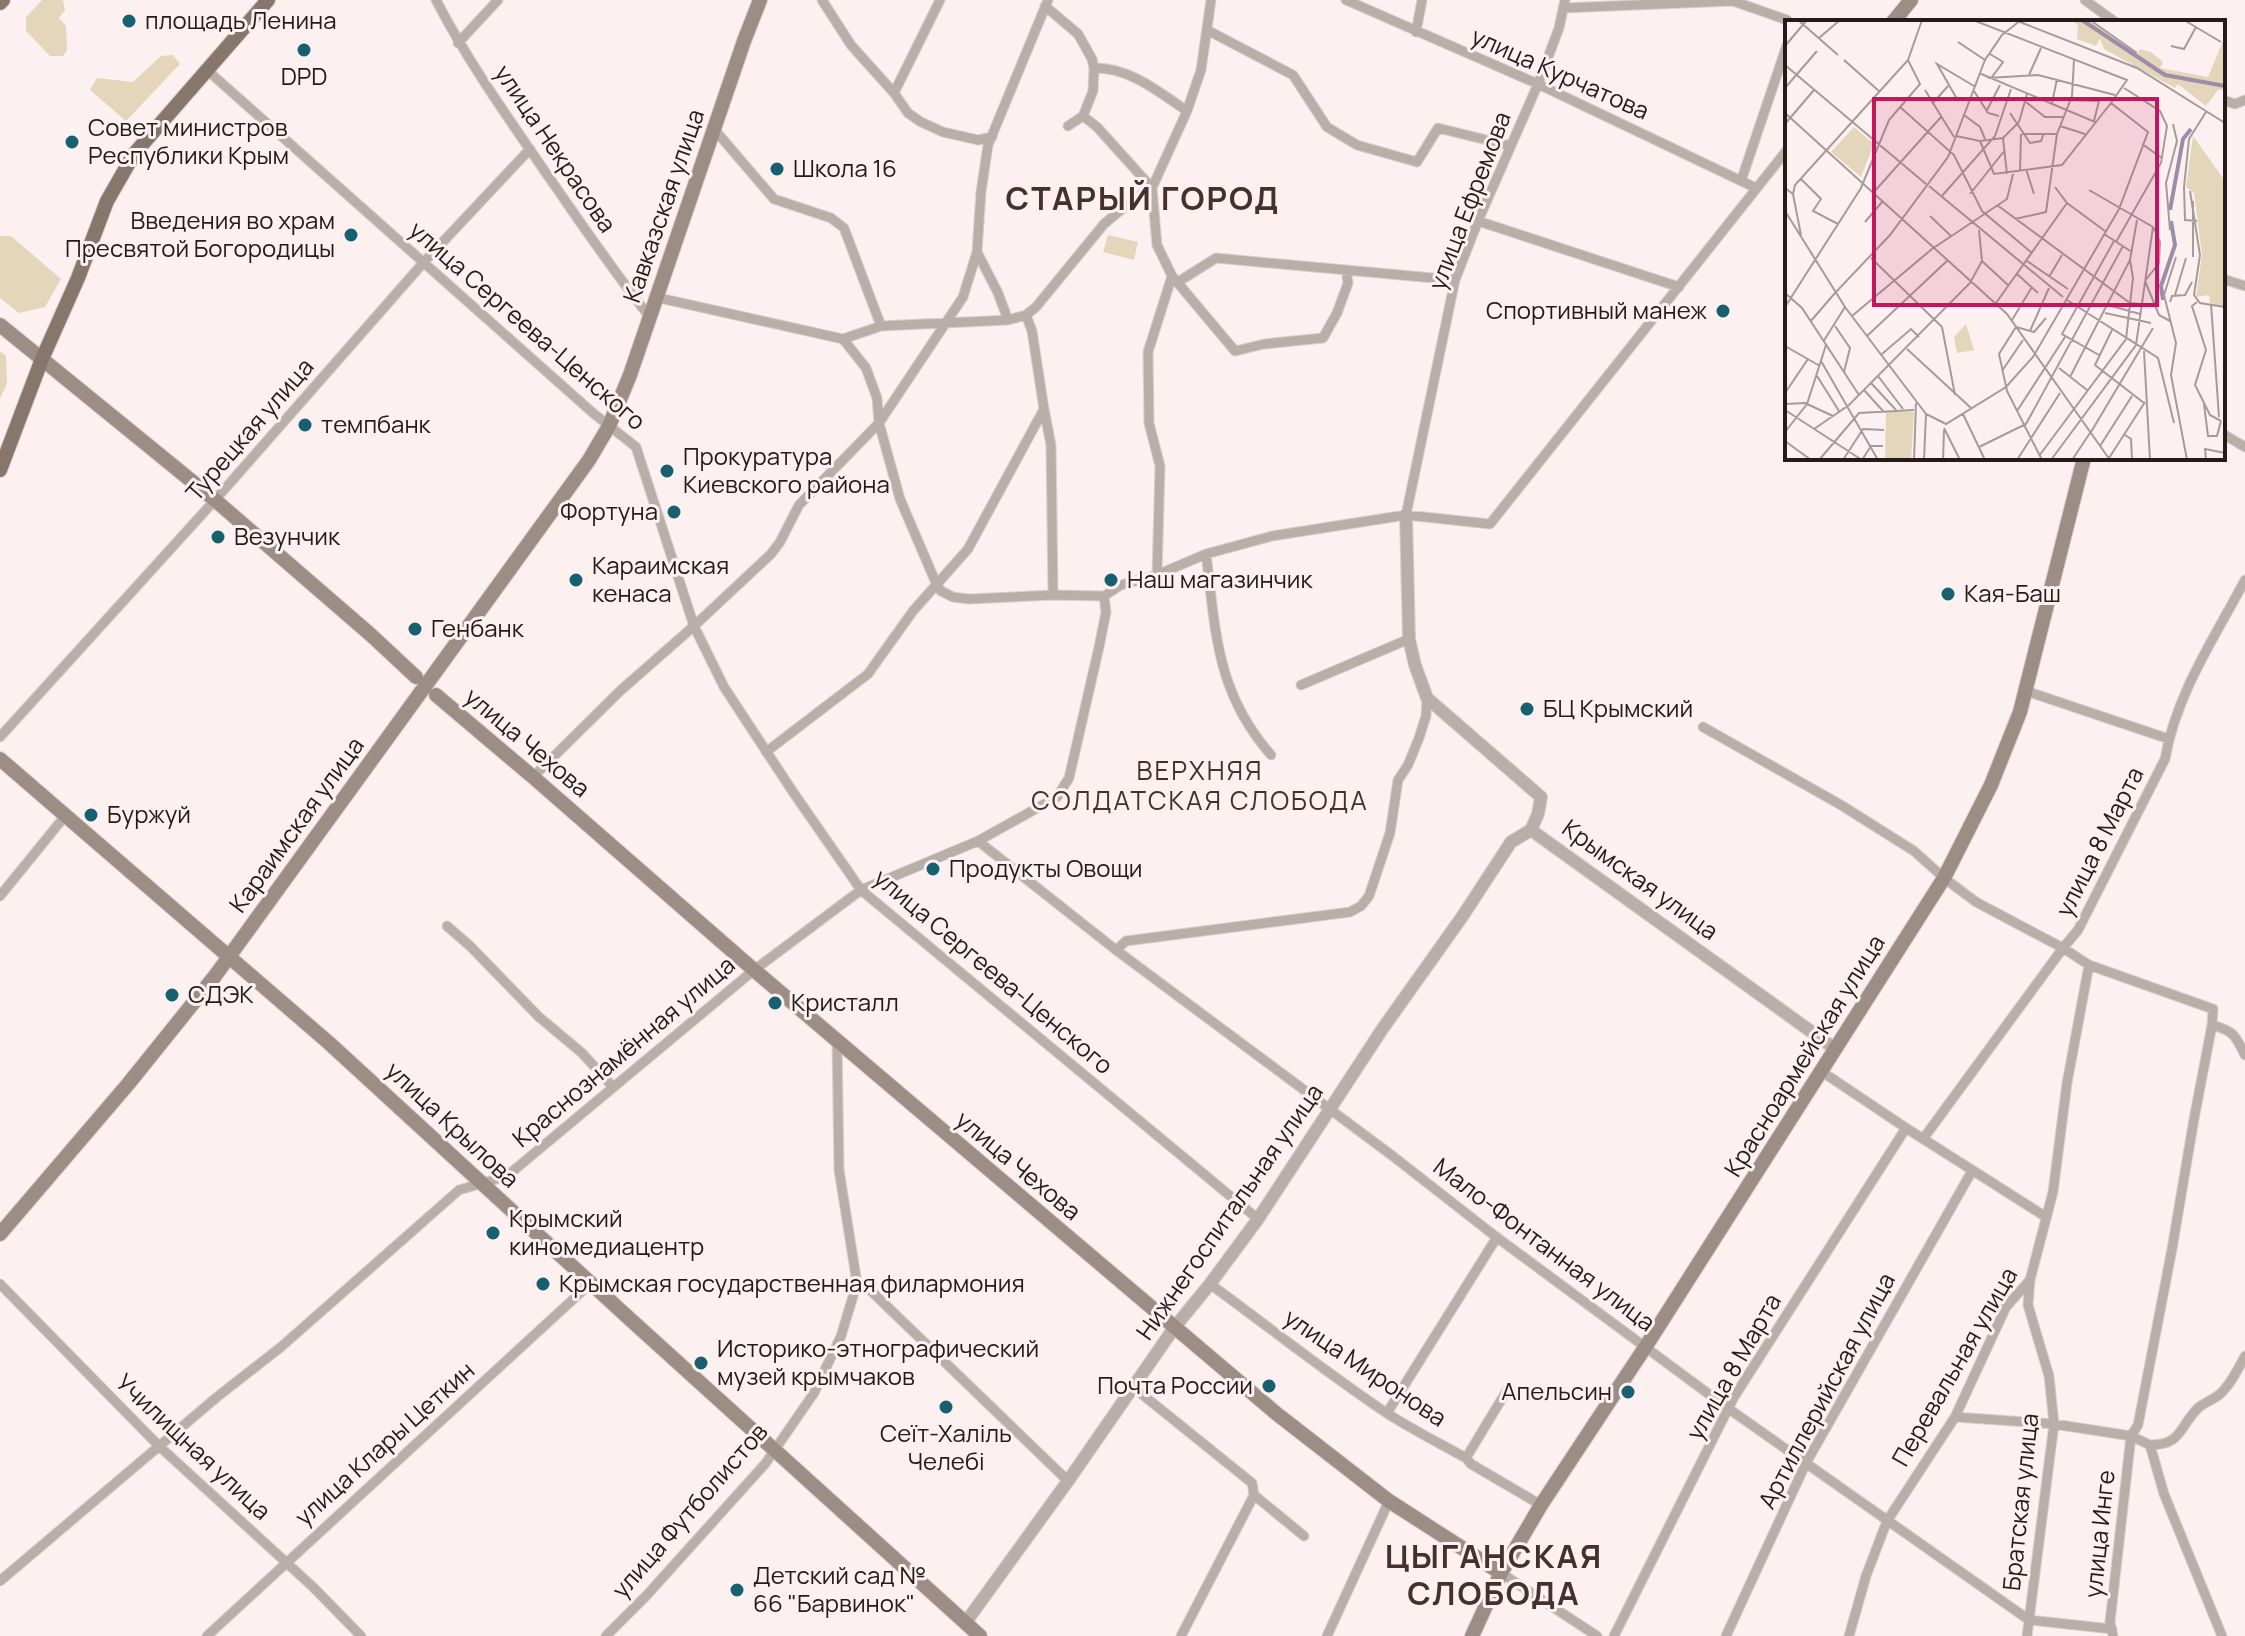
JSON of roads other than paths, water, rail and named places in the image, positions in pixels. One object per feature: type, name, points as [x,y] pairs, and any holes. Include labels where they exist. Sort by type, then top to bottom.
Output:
[{"type":"main road","points":[[0,470],[107,201],[134,154],[268,0]]},
{"type":"main road","name":"Кавказская улица","points":[[609,426],[630,375],[760,0]]},
{"type":"main road","points":[[1895,20],[1911,0]]},
{"type":"main road","points":[[0,325],[215,500],[416,677]]},
{"type":"main road","name":"Караимская улица","points":[[0,1234],[129,1083],[228,956],[486,605],[589,460],[609,426]]},
{"type":"main road","name":"Красноармейская улица","points":[[1472,1636],[1501,1573],[1541,1505],[1944,878],[2002,760],[2026,691],[2084,460]]},
{"type":"main road","name":"улица Чехова","points":[[436,695],[754,970],[1288,1423],[1389,1501],[1501,1573]]},
{"type":"main road","name":"улица Крылова","points":[[0,759],[343,1055],[980,1636]]},
{"type":"street","name":"улица Некрасова","points":[[436,0],[458,43],[625,286],[649,316]]},
{"type":"street","points":[[458,43],[498,0]]},
{"type":"street","points":[[822,0],[851,45],[908,113],[943,132],[978,140],[992,137]]},
{"type":"street","points":[[894,93],[940,0]]},
{"type":"street","points":[[1211,0],[1201,70],[1187,111],[1152,188],[1157,245],[1175,279],[1235,351],[1264,344],[1323,338],[1337,313],[1348,283],[1346,270]]},
{"type":"street","name":"улица Курчатова","points":[[1346,0],[1538,84],[1756,188]]},
{"type":"street","points":[[1416,32],[1422,0]]},
{"type":"street","points":[[2085,0],[2112,20]]},
{"type":"street","points":[[1564,4],[1733,1],[1787,20]]},
{"type":"street","points":[[533,777],[620,691],[771,554],[799,505],[879,423],[963,297],[977,252],[988,145],[1047,3],[1078,34],[1094,68],[1093,91],[1083,116],[1068,126]]},
{"type":"street","name":"улица Ефремова","points":[[1406,515],[1455,280],[1538,84],[1559,28],[1564,4]]},
{"type":"street","points":[[1207,30],[1293,75],[1327,127],[1357,145],[1417,162],[1438,128],[1511,146]]},
{"type":"street","points":[[1741,181],[1785,51]]},
{"type":"street","points":[[1094,68],[1108,68],[1132,77],[1187,111]]},
{"type":"street","name":"улица Сергеева-Ценского","points":[[207,70],[636,447],[694,626],[724,687],[861,890],[1258,1219]]},
{"type":"street","points":[[2225,101],[2235,104],[2245,100]]},
{"type":"street","points":[[1083,116],[1097,127],[1152,188]]},
{"type":"street","points":[[714,129],[774,199],[831,218],[844,228],[881,326]]},
{"type":"street","name":"Турецкая улица","points":[[0,737],[215,500],[424,262],[530,149]]},
{"type":"street","points":[[843,339],[866,368],[877,398],[879,423],[900,499],[936,583],[941,591],[953,597],[1104,596],[1121,585],[1157,575],[1206,554],[1272,536],[1406,515],[1490,524],[1785,152]]},
{"type":"street","points":[[655,297],[843,339],[881,326],[1008,320],[1026,315],[1036,307],[1104,224],[1152,188]]},
{"type":"street","points":[[1478,221],[1679,287]]},
{"type":"street","points":[[977,252],[1008,320]]},
{"type":"street","points":[[1157,575],[1160,466],[1149,423],[1148,352],[1175,279],[1216,258],[1455,280]]},
{"type":"street","points":[[2225,280],[2245,286]]},
{"type":"street","points":[[1026,315],[1031,325],[1051,445],[1053,595]]},
{"type":"street","points":[[766,752],[868,674],[936,583],[968,549],[1044,409]]},
{"type":"street","points":[[2225,435],[2245,447]]},
{"type":"street","points":[[1116,950],[1126,941],[1350,912],[1361,906],[1369,896],[1390,833],[1398,780],[1408,765],[1426,716],[1427,698],[1409,639],[1406,515]]},
{"type":"street","points":[[1206,554],[1217,647],[1228,686],[1255,737],[1271,755]]},
{"type":"street","name":"улица 8 Марта","points":[[1923,1139],[2078,930],[2165,759],[2184,696],[2245,580]]},
{"type":"street","name":"Краснознамённая улица","points":[[0,1581],[217,1397],[281,1347],[459,1190],[507,1176],[754,970],[861,890],[978,841],[1057,797],[1069,778],[1106,612],[1104,596]]},
{"type":"street","points":[[1301,685],[1409,639]]},
{"type":"street","points":[[2026,691],[2169,739]]},
{"type":"street","name":"Крымская улица","points":[[1427,698],[1541,797],[1531,830],[1834,1048]]},
{"type":"street","points":[[1703,727],[1841,805],[1900,842],[1976,902],[2089,965]]},
{"type":"street","points":[[0,896],[65,816]]},
{"type":"street","name":"Нижнегоспитальная улица","points":[[966,1622],[1174,1328],[1258,1219],[1383,1028],[1511,842],[1531,830]]},
{"type":"street","name":"Мало-Фонтанная улица","points":[[978,841],[1116,950],[1497,1237],[1729,1409],[1887,1521],[2029,1620],[2112,1632]]},
{"type":"street","points":[[447,926],[539,1017],[582,1053],[613,1087]]},
{"type":"street","name":"улица Инге","points":[[2089,965],[2213,1009],[2141,1411],[2138,1425],[2131,1436],[2110,1622],[2112,1632]]},
{"type":"street","name":"Перевальная улица","points":[[1850,1636],[1866,1576],[1887,1521],[1955,1417],[2006,1307],[2030,1280],[2053,1192],[2072,1056],[2089,965]]},
{"type":"street","points":[[2212,1025],[2228,1029],[2235,1035],[2245,1055]]},
{"type":"street","name":"улица Футболистов","points":[[606,1636],[755,1475],[814,1393],[841,1336],[857,1283],[839,1170],[837,1040]]},
{"type":"street","points":[[1821,1071],[2046,1217]]},
{"type":"street","name":"улица 8 Марта","points":[[1614,1636],[1734,1397],[1906,1128]]},
{"type":"street","name":"Артиллерийская улица","points":[[1726,1636],[1806,1463],[1972,1171]]},
{"type":"street","points":[[1387,1413],[1497,1237]]},
{"type":"street","name":"Братская улица","points":[[2027,1636],[2054,1424],[2049,1376],[2028,1305],[2030,1280]]},
{"type":"street","name":"улица Клары Цеткин","points":[[207,1636],[592,1282]]},
{"type":"street","points":[[857,1283],[869,1289],[1068,1481]]},
{"type":"street","name":"Училищная улица","points":[[0,1284],[159,1446],[286,1561],[361,1636]]},
{"type":"street","name":"улица Миронова","points":[[1210,1284],[1387,1413],[1541,1505]]},
{"type":"street","points":[[1955,1417],[2054,1424],[2131,1436],[2150,1445],[2167,1444],[2180,1434],[2201,1406],[2228,1386],[2245,1356]]},
{"type":"street","points":[[1133,1387],[1252,1483],[1254,1495],[1181,1636]]},
{"type":"street","points":[[1466,1458],[1509,1387]]},
{"type":"street","points":[[2150,1445],[2164,1494],[2222,1636]]},
{"type":"street","points":[[1254,1495],[1304,1536]]},
{"type":"street","points":[[1327,1636],[1389,1501]]},
{"type":"street","name":"улица Чехова","points":[[1501,1573],[1597,1636]]},
{"type":"place","name":"площадь Ленина","points":[[129,21]]},
{"type":"place","name":"DPD","points":[[304,50]]},
{"type":"place","name":"Совет министров Республики Крым","points":[[72,142]]},
{"type":"place","name":"Школа 16","points":[[777,169]]},
{"type":"place","name":"Введения во храм Пресвятой Богородицы","points":[[351,235]]},
{"type":"place","name":"Спортивный манеж","points":[[1723,311]]},
{"type":"place","name":"темпбанк","points":[[305,425]]},
{"type":"place","name":"Прокуратура Киевского района","points":[[667,471]]},
{"type":"place","name":"Фортуна","points":[[674,512]]},
{"type":"place","name":"Везунчик","points":[[218,537]]},
{"type":"place","name":"Караимская кенаса","points":[[576,580]]},
{"type":"place","name":"Наш магазинчик","points":[[1111,580]]},
{"type":"place","name":"Кая-Баш","points":[[1948,594]]},
{"type":"place","name":"Генбанк","points":[[415,629]]},
{"type":"place","name":"БЦ Крымский","points":[[1527,709]]},
{"type":"place","name":"Буржуй","points":[[91,815]]},
{"type":"place","name":"Продукты Овощи","points":[[933,869]]},
{"type":"place","name":"СДЭК","points":[[172,995]]},
{"type":"place","name":"Кристалл","points":[[775,1003]]},
{"type":"place","name":"Крымский киномедиацентр","points":[[493,1233]]},
{"type":"place","name":"Крымская государственная филармония","points":[[543,1284]]},
{"type":"place","name":"Историко-этнографический музей крымчаков","points":[[701,1363]]},
{"type":"place","name":"Почта России","points":[[1269,1386]]},
{"type":"place","name":"Апельсин","points":[[1628,1392]]},
{"type":"place","name":"Сеїт-Халіль Челебі","points":[[946,1407]]},
{"type":"place","name":"Детский сад № 66 \"Барвинок\"","points":[[737,1590]]},
{"type":"district","name":"СТАРЫЙ ГОРОД","points":[[1143,199]]},
{"type":"district","name":"ВЕРХНЯЯ СОЛДАТСКАЯ СЛОБОДА","points":[[1200,786]]},
{"type":"district","name":"ЦЫГАНСКАЯ СЛОБОДА","points":[[1494,1576]]}]
